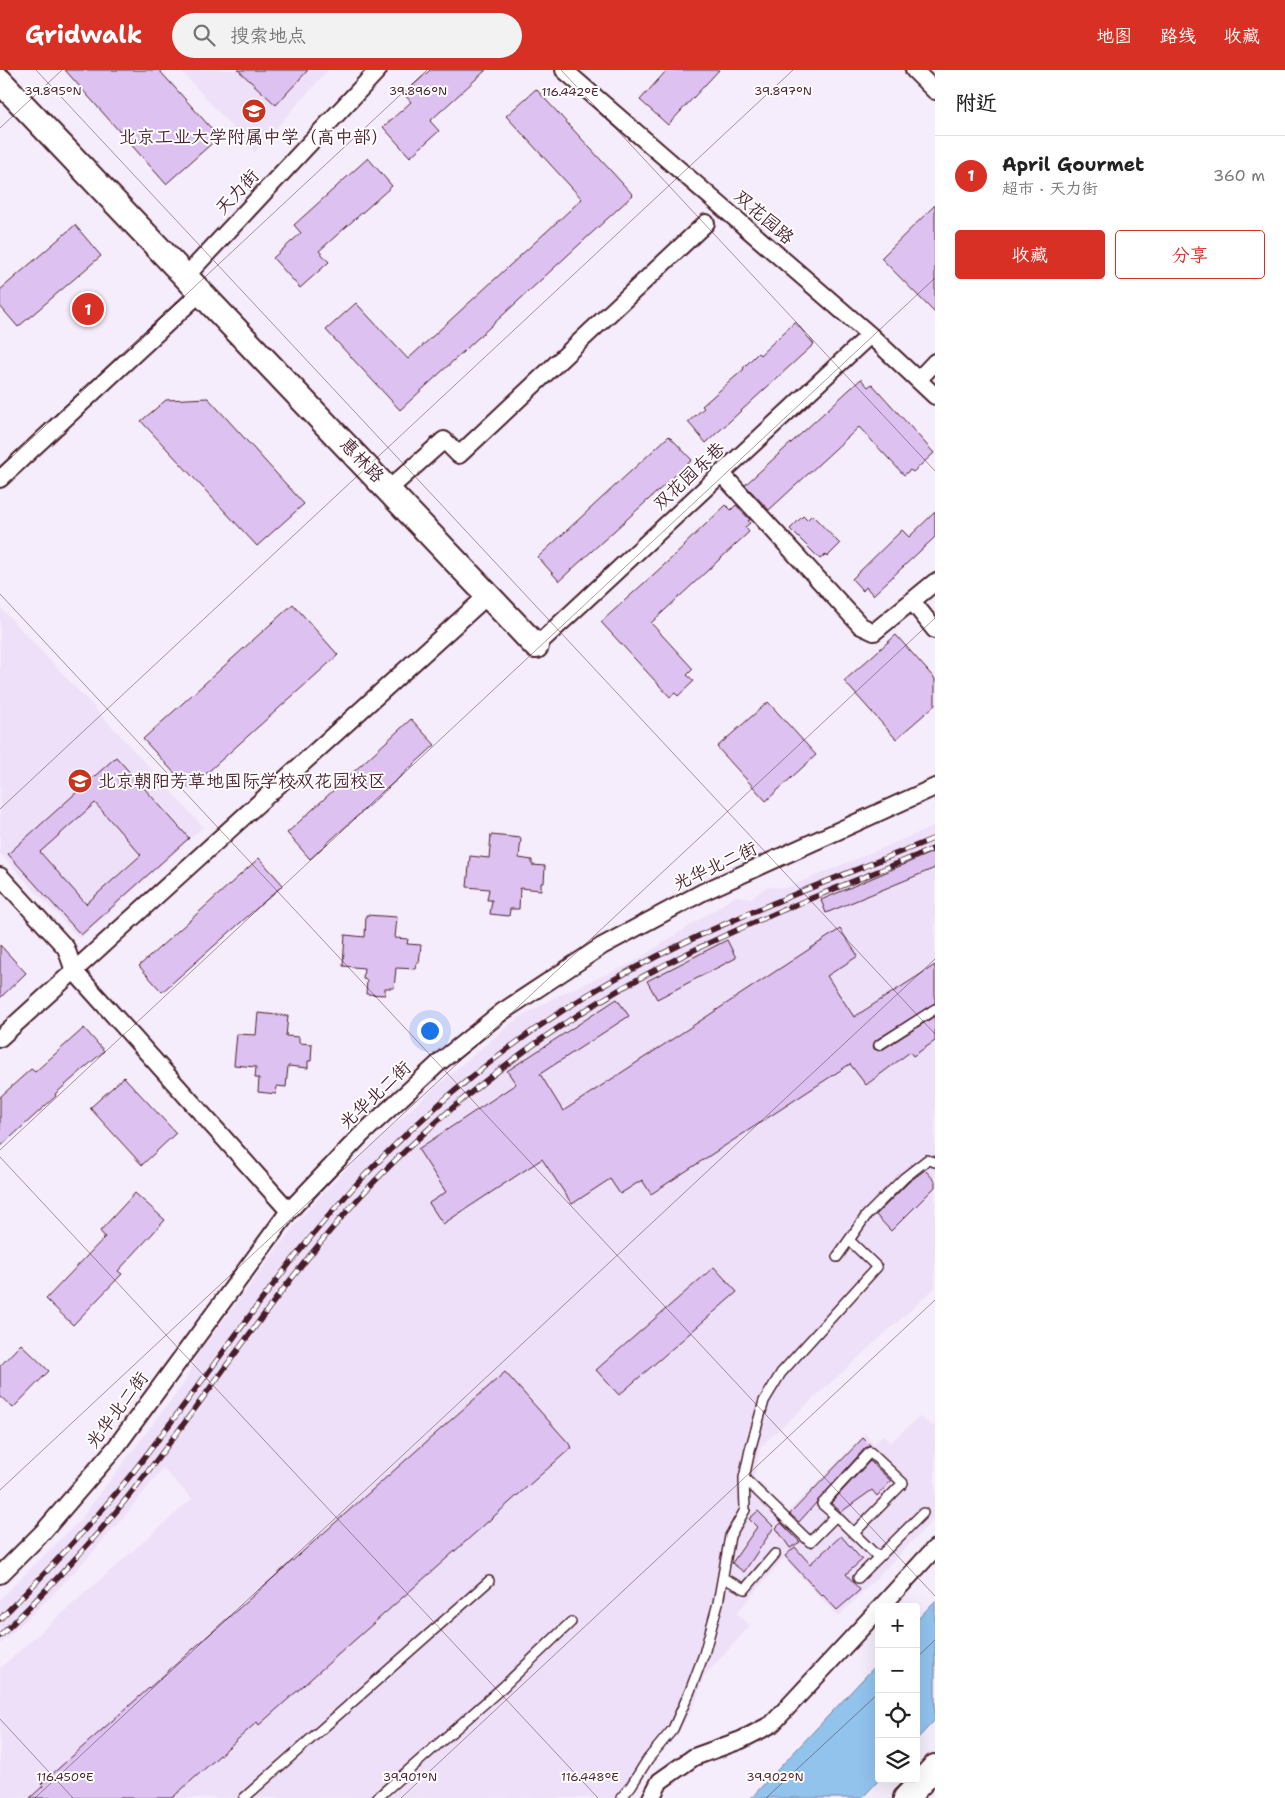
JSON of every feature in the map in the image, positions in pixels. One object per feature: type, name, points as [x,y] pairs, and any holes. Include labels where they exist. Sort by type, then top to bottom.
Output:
[{"type":"street","name":"天力街","points":[[0,479],[194,284],[378,70]]},
{"type":"street","name":"双花园路","points":[[564,70],[870,335],[935,396]]},
{"type":"street","points":[[914,70],[935,90]]},
{"type":"street","name":"惠林路","points":[[0,81],[489,594],[536,646]]},
{"type":"street","points":[[389,489],[444,440],[459,455],[706,223]]},
{"type":"street","name":"双花园东巷","points":[[536,646],[870,335]]},
{"type":"street","points":[[918,380],[935,362]]},
{"type":"street","points":[[721,473],[861,626],[874,632],[935,582]]},
{"type":"street","points":[[0,1038],[489,594]]},
{"type":"street","points":[[912,601],[935,630]]},
{"type":"street","name":"光华北二街","points":[[0,1575],[43,1532],[116,1447],[289,1211],[362,1134],[441,1061],[502,1012],[602,946],[703,892],[935,787]]},
{"type":"street","points":[[0,876],[66,948],[74,971],[289,1211]]},
{"type":"street","points":[[885,1603],[935,1548]]},
{"type":"street","points":[[652,1798],[660,1781],[694,1757],[741,1740],[772,1724],[875,1613]]},
{"type":"street","points":[[906,1798],[935,1767]]},
{"type":"lane","points":[[879,1045],[935,1009]]},
{"type":"lane","points":[[837,1257],[866,1216],[904,1178],[927,1160],[935,1162]]},
{"type":"lane","points":[[621,1798],[648,1759],[673,1729],[704,1654],[718,1603],[730,1536],[745,1510],[744,1478],[764,1402],[781,1373],[877,1267],[849,1240]]},
{"type":"lane","points":[[854,1533],[903,1483],[870,1452],[822,1504],[878,1557]]},
{"type":"lane","points":[[744,1478],[810,1542],[836,1516]]},
{"type":"lane","points":[[858,1578],[923,1513]]},
{"type":"lane","points":[[723,1578],[745,1589],[775,1554]]},
{"type":"lane","points":[[244,1798],[489,1581]]},
{"type":"lane","points":[[377,1798],[504,1686],[571,1622]]},
{"type":"shaded area","name":"北京工业大学附属中学（高中部）","points":[[180,70],[328,70],[255,152]]},
{"type":"shaded area","name":"北京朝阳芳草地国际学校双花园校区","points":[[0,607],[203,827],[80,939],[0,853]]},
{"type":"shaded area","points":[[935,826],[935,1288],[761,1446],[754,1477],[787,1513],[865,1434],[874,1444],[883,1435],[890,1443],[919,1417],[933,1426],[935,1424],[935,1518],[838,1617],[784,1558],[737,1613],[750,1626],[704,1676],[697,1698],[678,1734],[651,1763],[627,1798],[0,1798],[0,1668],[192,1499],[163,1468],[90,1555],[49,1598],[0,1644],[0,1599],[80,1520],[184,1383],[198,1353],[303,1215],[349,1166],[439,1084],[514,1021],[555,997],[632,963],[736,896],[751,898],[766,887],[786,888]]},
{"type":"water","points":[[935,1601],[935,1720],[920,1736],[920,1648],[920,1617]]},
{"type":"water","points":[[875,1666],[876,1783],[862,1798],[751,1798]]},
{"type":"building","points":[[65,70],[159,70],[219,137],[166,184]]},
{"type":"building","points":[[238,70],[308,70],[276,105]]},
{"type":"building","points":[[430,70],[486,70],[430,121],[439,131],[410,157],[383,127],[411,102],[404,94]]},
{"type":"building","points":[[667,70],[719,70],[668,125],[640,100]]},
{"type":"building","points":[[536,89],[633,195],[400,410],[326,330],[356,303],[408,359],[582,199],[506,116]]},
{"type":"building","points":[[368,158],[392,186],[319,251],[329,262],[300,288],[273,258],[301,233],[294,225]]},
{"type":"building","points":[[935,205],[935,313],[881,258]]},
{"type":"building","points":[[75,225],[101,256],[18,327],[0,306],[0,290]]},
{"type":"building","points":[[795,322],[814,344],[706,443],[688,422],[704,408],[702,406],[744,369],[758,353],[760,355]]},
{"type":"building","points":[[861,379],[868,387],[872,384],[934,453],[913,472],[910,470],[904,475],[859,427],[769,510],[745,485]]},
{"type":"building","points":[[208,398],[304,504],[257,546],[141,421],[166,400]]},
{"type":"building","points":[[669,436],[692,460],[559,581],[538,557]]},
{"type":"building","points":[[726,505],[731,510],[736,505],[750,520],[748,521],[750,523],[745,527],[749,532],[651,623],[693,669],[687,675],[694,681],[678,696],[675,693],[670,697],[601,622],[685,546]]},
{"type":"building","points":[[935,512],[935,537],[873,595],[866,587],[863,591],[852,579],[902,530],[909,537]]},
{"type":"building","points":[[812,515],[840,544],[827,557],[825,555],[820,559],[790,529],[803,516],[807,520]]},
{"type":"building","points":[[293,604],[338,655],[189,789],[143,739]]},
{"type":"building","points":[[896,635],[935,679],[935,705],[896,739],[844,681]]},
{"type":"building","points":[[768,702],[816,755],[766,801],[717,747]]},
{"type":"building","points":[[411,719],[435,745],[310,859],[287,833]]},
{"type":"building","points":[[116,757],[189,838],[81,935],[8,854]],"holes":[[[95,803],[141,855],[86,904],[40,852]]]},
{"type":"building","points":[[491,835],[521,838],[519,858],[532,860],[532,865],[545,866],[544,883],[541,883],[541,890],[520,888],[519,909],[510,909],[509,916],[490,914],[492,900],[487,900],[489,889],[467,887],[470,856],[489,858]]},
{"type":"building","points":[[935,851],[935,868],[826,913],[821,900]]},
{"type":"building","points":[[259,858],[283,885],[162,992],[139,966]]},
{"type":"building","points":[[366,915],[397,917],[395,938],[408,939],[407,944],[421,945],[419,963],[417,962],[416,969],[396,968],[394,988],[385,988],[385,995],[366,994],[367,980],[363,979],[364,968],[343,966],[345,935],[365,937]]},
{"type":"building","points":[[840,929],[858,956],[827,976],[854,1017],[935,965],[935,1003],[876,1040],[873,1045],[874,1049],[882,1050],[935,1016],[935,1041],[913,1056],[910,1052],[866,1085],[850,1064],[651,1194],[642,1180],[620,1194],[610,1179],[572,1204],[542,1159],[443,1224],[429,1203],[446,1192],[418,1149],[516,1084],[507,1071],[617,999],[629,1016],[540,1074],[563,1111]]},
{"type":"building","points":[[727,940],[736,958],[657,999],[647,981]]},
{"type":"building","points":[[0,945],[26,973],[0,998]]},
{"type":"building","points":[[258,1013],[288,1016],[286,1036],[299,1037],[299,1043],[312,1044],[311,1061],[308,1061],[308,1068],[288,1066],[286,1087],[277,1086],[276,1094],[258,1092],[259,1078],[255,1078],[256,1067],[234,1065],[237,1034],[256,1035]]},
{"type":"building","points":[[84,1028],[104,1051],[55,1094],[56,1096],[0,1147],[0,1097],[31,1069],[35,1072]]},
{"type":"building","points":[[124,1077],[176,1133],[142,1165],[90,1108]]},
{"type":"building","points":[[925,1170],[935,1181],[935,1187],[891,1231],[876,1215],[910,1181]]},
{"type":"building","points":[[135,1193],[165,1220],[118,1271],[122,1274],[73,1325],[46,1299],[105,1237],[100,1231]]},
{"type":"building","points":[[714,1267],[737,1292],[619,1395],[596,1370]]},
{"type":"building","points":[[21,1344],[49,1371],[13,1408],[0,1396],[0,1366]]},
{"type":"building","points":[[505,1372],[572,1447],[259,1725],[257,1722],[172,1798],[30,1798],[43,1786],[41,1784]]},
{"type":"building","points":[[863,1438],[871,1446],[865,1448],[799,1522],[790,1514]]},
{"type":"building","points":[[870,1461],[891,1481],[877,1496],[872,1490],[841,1512],[831,1503]]},
{"type":"building","points":[[758,1511],[774,1527],[744,1572],[732,1563],[757,1527],[749,1519]]},
{"type":"building","points":[[781,1523],[800,1542],[790,1548],[776,1528]]},
{"type":"building","points":[[841,1536],[862,1560],[846,1574],[860,1590],[837,1610],[785,1556],[795,1547],[810,1564]]},
{"type":"railway","points":[[0,1619],[67,1549],[130,1476],[266,1294],[322,1223],[382,1157],[448,1096],[555,1015],[631,970],[743,916],[935,838]]},
{"type":"railway","points":[[0,1636],[68,1567],[116,1512],[269,1308],[357,1200],[428,1129],[466,1096],[506,1065],[589,1008],[676,959],[771,915],[935,848]]},
{"type":"place","name":"北京工业大学附属中学（高中部）","points":[[254,111]]},
{"type":"place","name":"April Gourmet","points":[[88,309]]},
{"type":"place","name":"北京朝阳芳草地国际学校双花园校区","points":[[80,781]]}]
